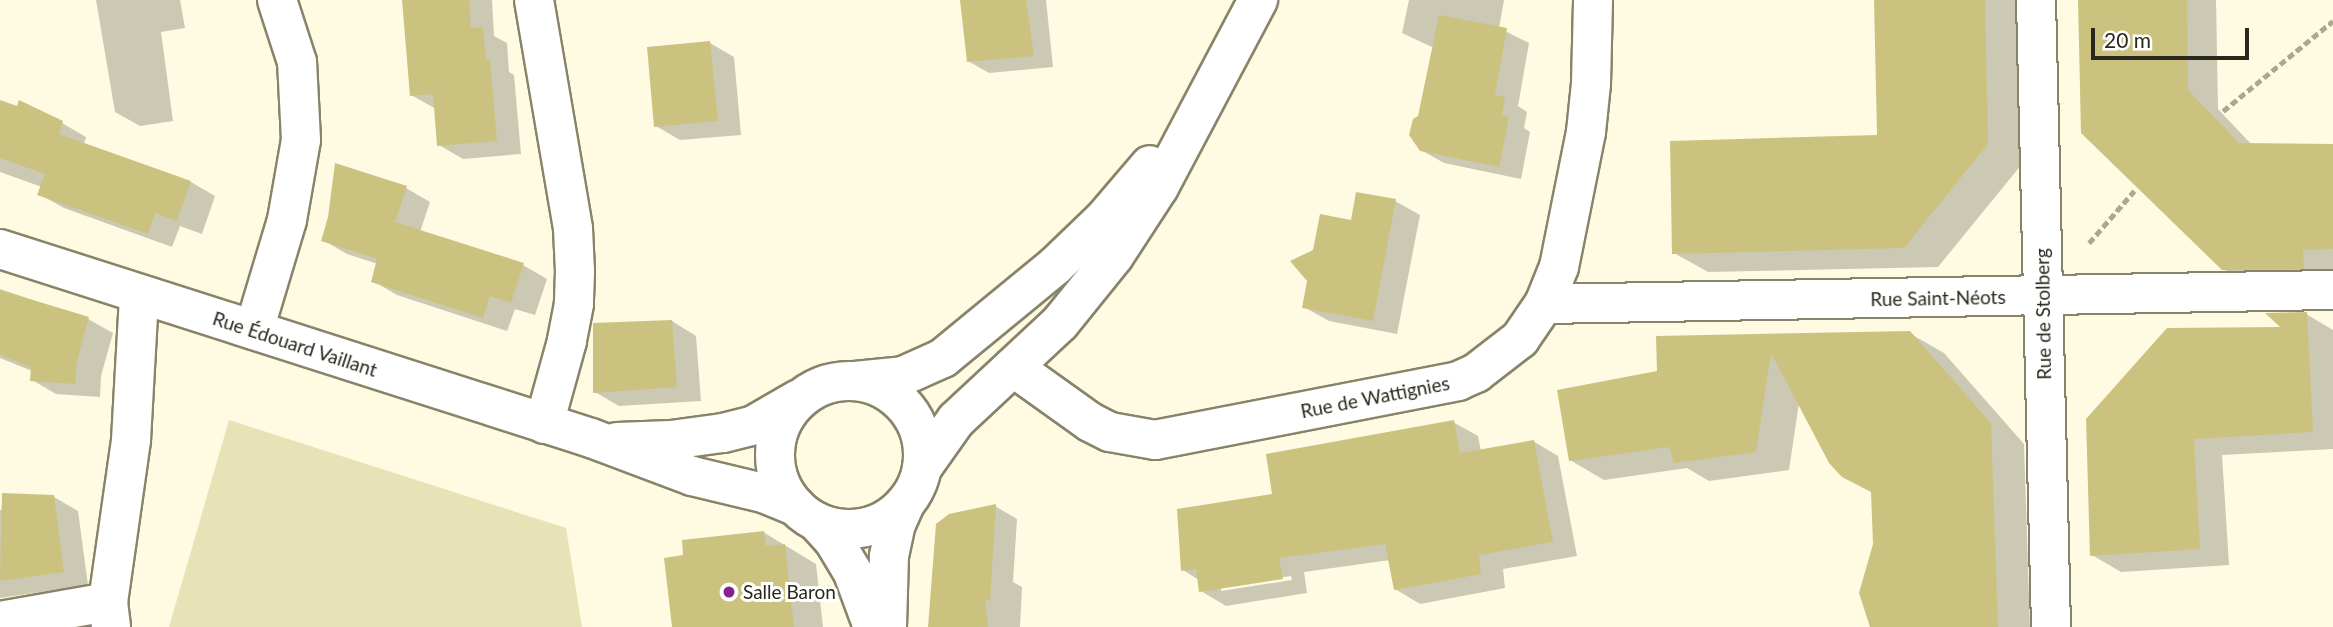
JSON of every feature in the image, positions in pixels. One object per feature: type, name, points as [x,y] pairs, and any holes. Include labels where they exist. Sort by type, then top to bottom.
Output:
[{"type":"street","points":[[254,330],[287,220],[301,140],[297,62],[277,0]]},
{"type":"street","points":[[534,0],[573,229],[575,271],[574,304],[567,341],[544,424]]},
{"type":"street","points":[[887,627],[889,556],[896,524],[922,468],[956,419],[1060,323],[1114,256],[1158,187],[1258,0]]},
{"type":"street","name":"Rue de Wattignies","points":[[1013,367],[1090,422],[1110,432],[1155,440],[1458,381],[1476,373],[1520,339],[1544,303],[1567,239],[1586,132],[1591,84],[1593,0]]},
{"type":"street","name":"Rue de Stolberg","points":[[2036,0],[2051,627]]},
{"type":"street","points":[[905,504],[883,521],[857,529],[843,529],[806,514],[780,483],[776,443],[786,417],[803,396],[828,384],[887,379],[917,372],[943,358],[1014,303],[1103,220],[1135,184],[1212,86]]},
{"type":"street","name":"Rue Édouard Vaillant","points":[[0,249],[544,424],[611,442],[723,433],[771,418],[803,396]]},
{"type":"street","name":"Rue Saint-Néots","points":[[1544,303],[2333,290]]},
{"type":"street","points":[[0,621],[109,615],[131,440],[139,295]]},
{"type":"street","points":[[855,381],[882,388],[903,404],[918,427],[922,468]]},
{"type":"street","name":"Rue Édouard Vaillant","points":[[591,438],[663,467],[763,493],[806,514],[834,541],[853,573],[873,627]]},
{"type":"path","points":[[2223,111],[2333,21]]},
{"type":"shaded area","points":[[229,420],[566,528],[582,627],[169,627]]},
{"type":"building","points":[[402,0],[469,0],[471,28],[483,27],[486,60],[490,59],[497,141],[437,146],[433,94],[410,96]]},
{"type":"building","points":[[960,0],[1026,0],[1034,56],[967,62]]},
{"type":"building","points":[[1874,0],[1985,0],[1988,144],[1904,248],[1672,254],[1670,141],[1877,135]]},
{"type":"building","points":[[2078,0],[2187,0],[2188,90],[2239,143],[2333,144],[2333,249],[2303,250],[2304,269],[2222,270],[2081,133]]},
{"type":"building","points":[[1439,15],[1507,28],[1495,95],[1505,97],[1502,116],[1509,117],[1499,167],[1420,151],[1409,135],[1413,119],[1418,116]]},
{"type":"building","points":[[710,41],[718,121],[654,127],[647,47]]},
{"type":"building","points":[[0,100],[17,106],[19,100],[63,121],[59,134],[191,181],[177,221],[155,213],[148,234],[37,195],[45,174],[0,158]]},
{"type":"building","points":[[335,163],[407,186],[395,222],[524,263],[511,303],[490,296],[483,318],[371,282],[377,259],[321,241],[328,217]]},
{"type":"building","points":[[1356,192],[1396,199],[1373,321],[1302,308],[1307,281],[1290,261],[1313,250],[1320,214],[1351,220]]},
{"type":"building","points":[[0,290],[89,317],[77,361],[75,384],[30,381],[31,367],[0,355]]},
{"type":"building","points":[[2307,312],[2313,432],[2194,439],[2200,549],[2090,556],[2086,419],[2167,328],[2280,327],[2265,313]]},
{"type":"building","points":[[672,320],[677,387],[593,393],[593,323]]},
{"type":"building","points":[[1910,331],[1991,423],[1998,627],[1870,627],[1859,593],[1873,544],[1871,492],[1842,477],[1829,463],[1771,353],[1756,452],[1674,463],[1669,447],[1569,461],[1557,390],[1657,371],[1656,336]]},
{"type":"building","points":[[1454,420],[1460,453],[1534,440],[1553,542],[1479,555],[1481,574],[1394,590],[1385,544],[1279,558],[1283,579],[1199,592],[1196,569],[1181,571],[1177,509],[1272,494],[1266,454]]},
{"type":"building","points":[[2,493],[54,495],[64,572],[0,581]]},
{"type":"building","points":[[996,504],[990,601],[985,599],[988,627],[928,627],[936,524],[949,514]]},
{"type":"building","name":"Salle Baron","points":[[764,531],[766,546],[785,544],[794,627],[672,627],[664,558],[683,555],[682,540]]},
{"type":"place","name":"Salle Baron","points":[[729,592]]}]
